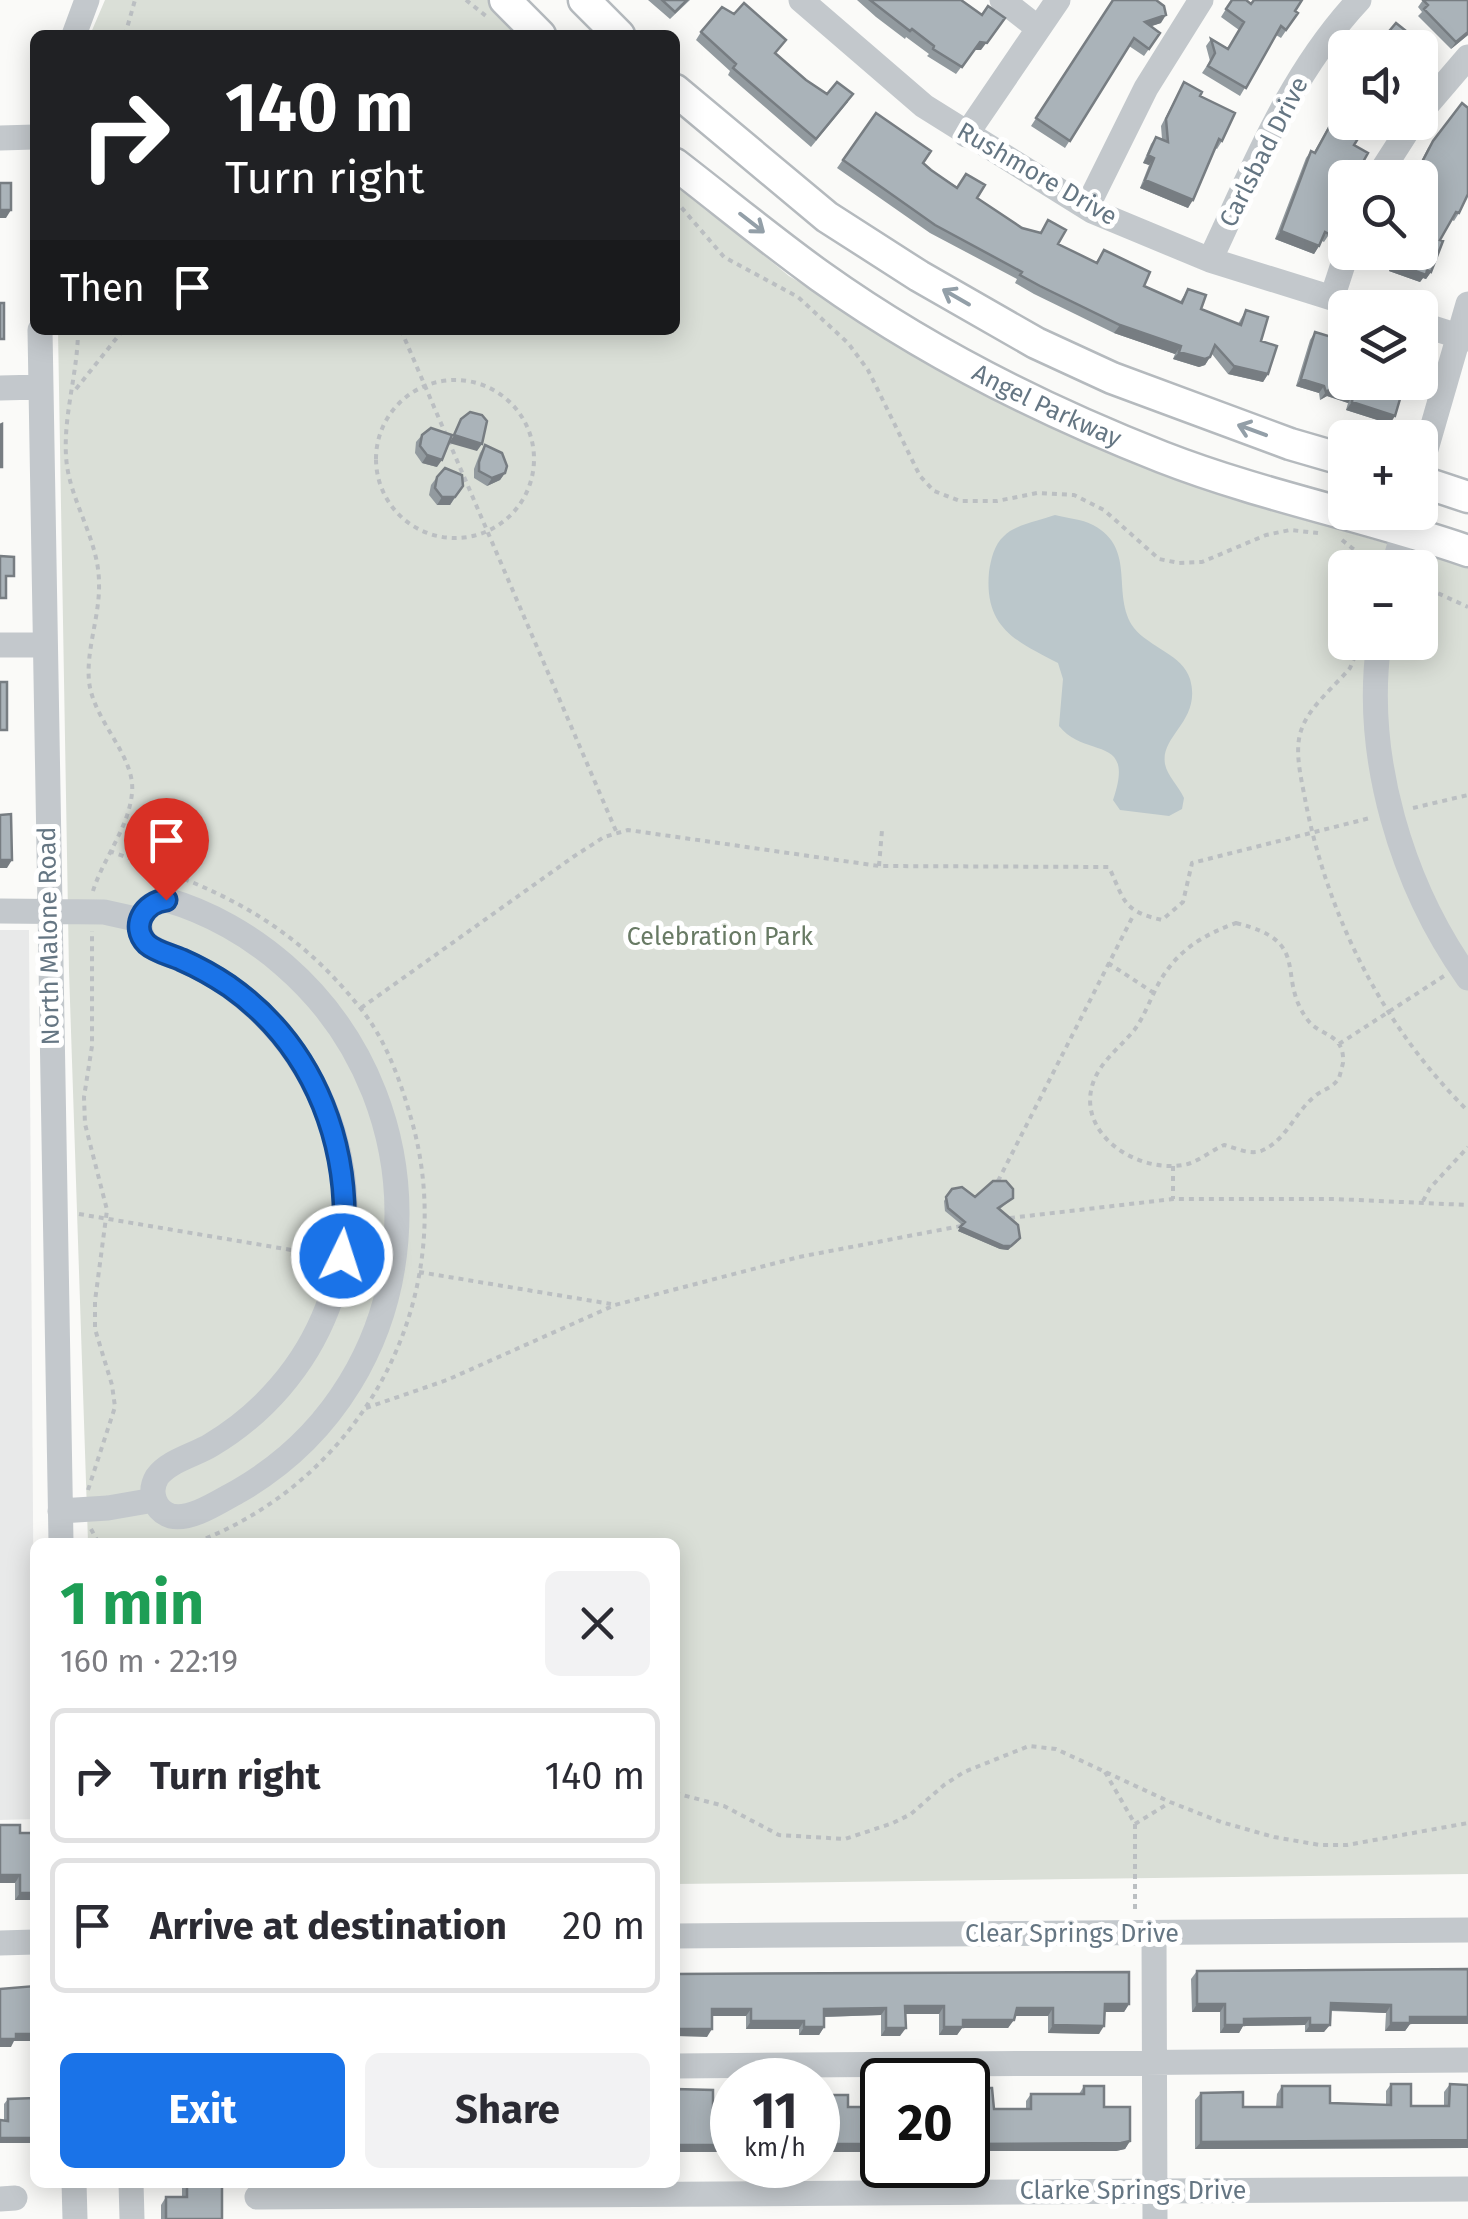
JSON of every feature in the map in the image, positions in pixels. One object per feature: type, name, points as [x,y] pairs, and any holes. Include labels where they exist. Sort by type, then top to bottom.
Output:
[{"type":"main road","points":[[505,0],[535,30]]},
{"type":"main road","points":[[584,0],[614,30]]},
{"type":"main road","name":"Angel Parkway","points":[[680,94],[827,217],[919,276],[1036,343],[1130,385],[1328,455]]},
{"type":"main road","name":"Angel Parkway","points":[[680,168],[820,276],[930,346],[1051,410],[1249,488],[1328,505]]},
{"type":"main road","points":[[1438,487],[1468,497]]},
{"type":"main road","name":"Angel Parkway","points":[[1425,530],[1468,551]]},
{"type":"street","points":[[76,30],[87,0]]},
{"type":"street","name":"Rushmore Drive","points":[[800,0],[924,106],[966,136],[1087,208],[1210,260],[1328,297]]},
{"type":"street","points":[[1002,0],[1038,28]]},
{"type":"street","points":[[966,136],[1058,0]]},
{"type":"street","points":[[1087,208],[1146,88],[1201,0]]},
{"type":"street","name":"Carlsbad Drive","points":[[1210,260],[1281,111],[1327,34],[1359,0]]},
{"type":"street","points":[[1438,92],[1468,57]]},
{"type":"street","points":[[0,138],[30,138]]},
{"type":"street","points":[[1436,420],[1462,338],[1468,304]]},
{"type":"street","points":[[1438,330],[1462,338]]},
{"type":"street","name":"North Malone Road","points":[[40,335],[61,1538]]},
{"type":"street","points":[[0,388],[40,387]]},
{"type":"street","points":[[0,645],[44,645]]},
{"type":"street","points":[[1376,660],[1378,726],[1392,813],[1425,904],[1464,972]]},
{"type":"street","points":[[158,901],[174,902],[202,913],[275,957],[317,996],[351,1043],[376,1094],[392,1149],[398,1208],[394,1268],[377,1326],[351,1380],[315,1428],[270,1470],[219,1502],[182,1517],[165,1513],[154,1500],[152,1492],[158,1475],[246,1421],[302,1359],[336,1283],[344,1242],[346,1200],[341,1159],[330,1119],[291,1046],[273,1024],[231,988],[208,972],[150,946],[140,933],[140,920],[145,910],[158,901]]},
{"type":"street","points":[[0,911],[92,912],[140,920]]},
{"type":"street","points":[[60,1511],[154,1500]]},
{"type":"street","name":"Clear Springs Drive","points":[[680,1936],[1468,1930]]},
{"type":"street","points":[[1144,1933],[1155,2062],[1156,2219]]},
{"type":"street","points":[[0,1942],[30,1942]]},
{"type":"street","points":[[680,2066],[1468,2060]]},
{"type":"street","points":[[74,2188],[74,2219]]},
{"type":"street","points":[[131,2188],[132,2219]]},
{"type":"street","name":"Clarke Springs Drive","points":[[257,2200],[1468,2189]]},
{"type":"path","points":[[126,30],[135,0]]},
{"type":"path","points":[[680,206],[724,257],[798,297],[848,343],[875,384],[920,476],[934,491],[960,502],[998,501],[1037,493],[1074,496],[1104,510],[1159,559],[1179,563],[1202,562],[1266,535],[1290,530],[1328,536]]},
{"type":"path","points":[[78,335],[66,442],[67,468],[99,578],[89,679],[94,702],[128,768],[133,789],[130,808],[92,894],[92,1046],[84,1097],[85,1124],[107,1210],[95,1329],[115,1407],[88,1486],[88,1510],[97,1538]]},
{"type":"path","points":[[73,392],[118,335]]},
{"type":"path","points":[[403,335],[617,833]]},
{"type":"path","points":[[455,380],[485,386],[511,402],[528,428],[535,458],[529,488],[512,514],[487,532],[457,538],[426,533],[400,516],[382,490],[375,460],[381,429],[398,403],[425,386],[455,380]]},
{"type":"path","points":[[1340,539],[1354,550]]},
{"type":"path","points":[[1438,593],[1468,607]]},
{"type":"path","points":[[1353,660],[1300,730],[1299,751],[1312,832],[1341,921],[1388,1012],[1432,1072],[1468,1111]]},
{"type":"path","points":[[360,1008],[573,857],[604,837],[628,830],[879,866],[1109,867],[1124,903],[1134,914],[1162,920],[1183,902],[1192,863],[1468,795]]},
{"type":"path","points":[[879,866],[882,830]]},
{"type":"path","points":[[991,1194],[1134,914]]},
{"type":"path","points":[[1236,922],[1264,930],[1281,946],[1290,960],[1295,995],[1304,1015],[1339,1044],[1344,1060],[1340,1076],[1330,1088],[1315,1095],[1275,1142],[1260,1151],[1248,1153],[1224,1145],[1186,1165],[1143,1160],[1115,1149],[1101,1135],[1091,1108],[1092,1086],[1100,1068],[1136,1027],[1187,946],[1236,922]]},
{"type":"path","points":[[1108,962],[1154,993]]},
{"type":"path","points":[[1339,1044],[1388,1012],[1464,972]]},
{"type":"path","points":[[1423,1202],[1430,1188],[1468,1147]]},
{"type":"path","points":[[1172,1166],[1174,1199]]},
{"type":"path","points":[[1005,1219],[1174,1199],[1468,1205]]},
{"type":"path","points":[[366,1408],[447,1380],[616,1305],[798,1257],[975,1223]]},
{"type":"path","points":[[680,1794],[724,1806],[779,1835],[845,1839],[893,1824],[964,1772],[1029,1746],[1056,1749],[1170,1802],[1274,1837],[1320,1845],[1347,1844],[1468,1823]]},
{"type":"path","points":[[1102,1768],[1135,1824],[1144,1933]]},
{"type":"path","points":[[1135,1824],[1170,1802]]},
{"type":"shaded area","points":[[1055,515],[1089,523],[1107,535],[1119,559],[1127,615],[1134,628],[1173,657],[1190,679],[1190,706],[1165,754],[1166,768],[1184,798],[1182,809],[1169,816],[1120,810],[1113,800],[1118,765],[1113,756],[1070,736],[1059,726],[1063,679],[1058,663],[1016,639],[997,619],[992,606],[989,572],[998,544],[1014,529]]},
{"type":"shaded area","points":[[0,930],[29,930],[33,1538],[30,1538],[30,1819],[0,1820]]},
{"type":"green space","points":[[105,0],[489,0],[519,30],[92,30]]},
{"type":"green space","name":"Celebration Park","points":[[680,186],[789,276],[958,377],[1247,503],[1328,526],[1328,530],[1409,550],[1328,550],[1328,660],[1438,660],[1438,558],[1468,567],[1468,1874],[680,1884],[680,1538],[88,1538],[69,971],[58,335],[680,335]]},
{"type":"building","points":[[662,0],[687,0],[675,12]]},
{"type":"building","points":[[870,0],[961,0],[982,15],[988,6],[1005,18],[962,67]]},
{"type":"building","points":[[1113,0],[1156,0],[1164,6],[1166,15],[1145,22],[1160,33],[1149,49],[1134,38],[1070,141],[1036,118]]},
{"type":"building","points":[[1232,0],[1251,4],[1254,0],[1302,0],[1286,30],[1281,26],[1246,88],[1208,66],[1215,53],[1211,39],[1228,49],[1244,22],[1226,9]]},
{"type":"building","points":[[1423,0],[1468,0],[1468,32],[1456,42],[1424,9],[1428,5]]},
{"type":"building","points":[[744,3],[786,40],[775,53],[806,80],[827,94],[837,82],[853,94],[816,139],[733,68],[736,64],[701,32],[722,7],[734,14]]},
{"type":"building","points":[[1184,82],[1202,92],[1200,96],[1235,113],[1222,141],[1219,139],[1193,200],[1145,180],[1154,158],[1148,155],[1156,137],[1168,142],[1166,119]]},
{"type":"building","points":[[1462,103],[1468,108],[1468,194],[1440,240],[1443,241],[1438,254],[1438,160],[1423,160]]},
{"type":"building","points":[[876,113],[931,151],[923,163],[957,188],[966,174],[985,185],[977,198],[1022,228],[1041,233],[1048,220],[1066,230],[1058,244],[1097,263],[1104,250],[1150,272],[1144,286],[1182,303],[1188,289],[1206,295],[1201,309],[1241,325],[1246,310],[1268,317],[1261,341],[1277,346],[1268,374],[1234,366],[1215,345],[1205,359],[1179,352],[1181,346],[1120,325],[1040,286],[1020,275],[1022,272],[935,225],[843,160]]},
{"type":"building","points":[[1328,129],[1328,140],[1357,140],[1354,145],[1368,153],[1364,160],[1328,160],[1328,234],[1325,232],[1319,246],[1281,231],[1311,151],[1315,153]]},
{"type":"building","points":[[0,183],[11,183],[11,210],[0,210]]},
{"type":"building","points":[[0,303],[4,303],[4,339],[0,339]]},
{"type":"building","points":[[1315,332],[1328,336],[1328,391],[1301,379]]},
{"type":"building","points":[[1352,400],[1400,400],[1395,416]]},
{"type":"building","points":[[470,412],[487,421],[482,444],[454,435],[461,419]]},
{"type":"building","points":[[0,425],[2,467],[0,467]]},
{"type":"building","points":[[431,428],[452,435],[442,460],[427,455],[420,446],[422,435]]},
{"type":"building","points":[[485,445],[502,453],[507,466],[505,473],[492,478],[479,471]]},
{"type":"building","points":[[445,468],[462,475],[463,486],[455,497],[442,497],[435,488],[437,477]]},
{"type":"building","points":[[0,556],[14,557],[14,576],[6,576],[6,598],[0,598]]},
{"type":"building","points":[[0,682],[7,682],[7,730],[0,730]]},
{"type":"building","points":[[11,814],[12,860],[0,860],[0,815]]},
{"type":"building","points":[[993,1181],[1006,1181],[1013,1189],[1013,1198],[998,1208],[1018,1225],[1020,1238],[1011,1246],[960,1227],[965,1222],[948,1208],[946,1197],[952,1189],[962,1187],[975,1197]]},
{"type":"building","points":[[0,1825],[20,1825],[20,1833],[30,1833],[30,1893],[20,1893],[20,1875],[0,1875]]},
{"type":"building","points":[[1468,1969],[1468,2017],[1410,2017],[1410,2023],[1391,2023],[1391,2005],[1331,2003],[1330,2025],[1310,2025],[1310,2018],[1244,2019],[1244,2025],[1225,2025],[1225,2004],[1197,2004],[1197,1971]]},
{"type":"building","points":[[1129,1972],[1129,2004],[1105,2004],[1104,2026],[1053,2025],[1053,2008],[1017,2008],[1014,2020],[963,2020],[963,2027],[944,2027],[944,2006],[905,2006],[906,2028],[886,2028],[886,2008],[824,2009],[824,2027],[804,2027],[804,2021],[751,2021],[751,2009],[712,2009],[712,2029],[680,2029],[680,1974]]},
{"type":"building","points":[[30,1986],[30,2034],[0,2039],[0,1989]]},
{"type":"building","points":[[1391,2084],[1411,2084],[1411,2106],[1449,2106],[1450,2084],[1468,2085],[1468,2140],[1201,2142],[1201,2093],[1243,2092],[1243,2107],[1282,2107],[1282,2086],[1330,2086],[1330,2103],[1391,2105]]},
{"type":"building","points":[[1084,2086],[1104,2086],[1104,2107],[1130,2107],[1130,2141],[990,2144],[990,2088],[994,2109],[1031,2109],[1031,2094],[1084,2094]]},
{"type":"building","points":[[680,2089],[710,2090],[710,2145],[680,2145]]},
{"type":"building","points":[[840,2095],[848,2095],[848,2107],[860,2107],[860,2144],[840,2144]]},
{"type":"building","points":[[30,2098],[30,2138],[0,2138],[0,2120],[8,2121],[8,2099]]},
{"type":"building","points":[[187,2188],[222,2188],[222,2219],[166,2219],[166,2197],[187,2197]]},
{"type":"route","points":[[166,900],[151,904],[141,917],[144,941],[208,972],[253,1005],[291,1046],[320,1093],[343,1173],[346,1200],[342,1256]]}]
